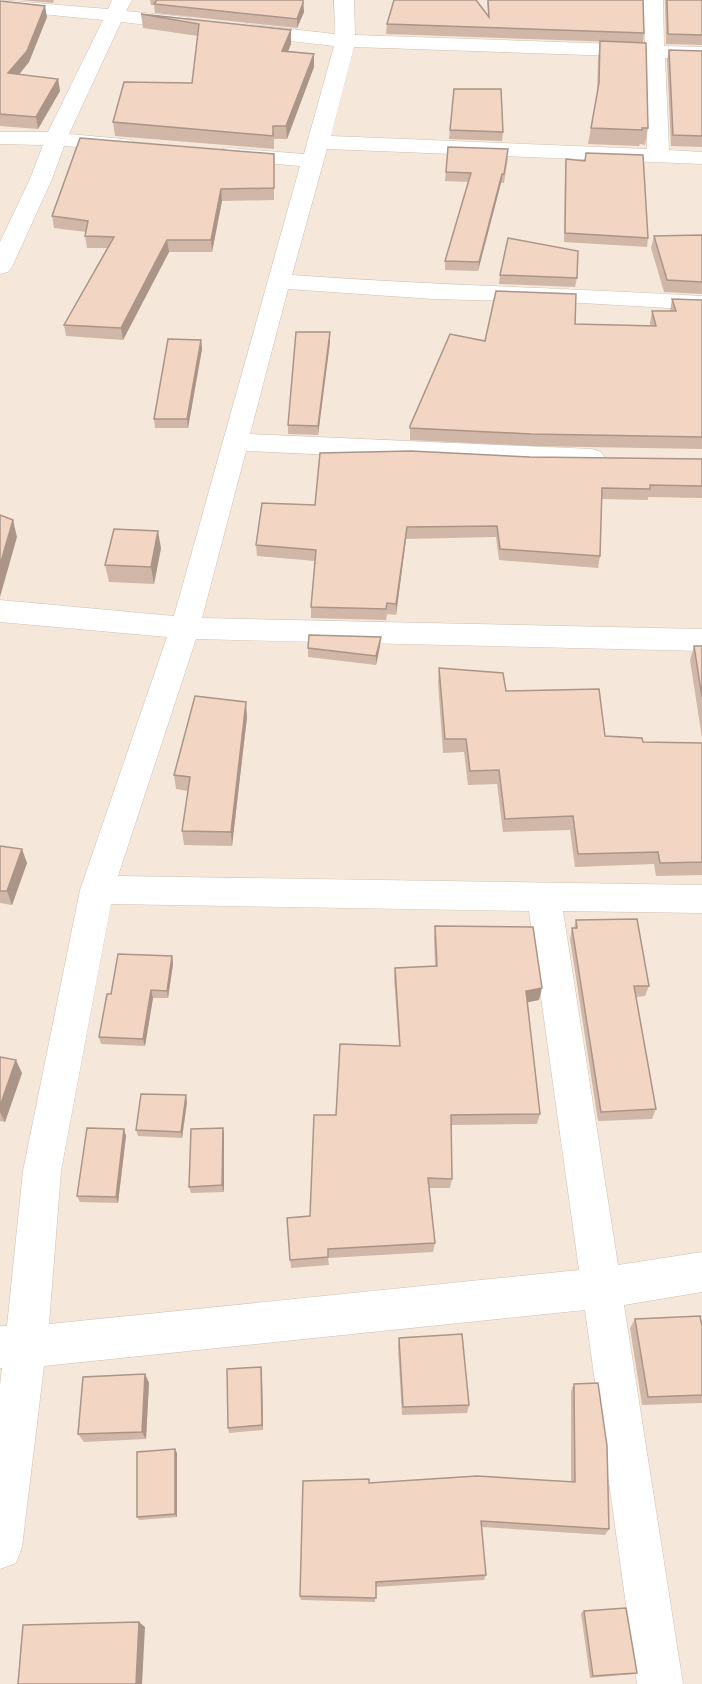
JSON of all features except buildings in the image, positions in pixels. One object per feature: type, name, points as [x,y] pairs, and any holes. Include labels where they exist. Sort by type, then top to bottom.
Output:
[{"type":"street","points":[[0,1547],[13,1347],[42,1171],[97,890],[185,628],[278,281],[340,67],[345,41],[344,0]]},
{"type":"street","points":[[653,0],[657,51],[655,89],[658,156]]},
{"type":"street","points":[[0,4],[117,7],[206,25]]},
{"type":"street","points":[[0,267],[117,7]]},
{"type":"street","points":[[229,28],[345,41],[702,53]]},
{"type":"street","points":[[0,138],[56,139],[150,147]]},
{"type":"street","points":[[208,152],[702,158]]},
{"type":"street","points":[[278,281],[433,292],[582,296],[701,305]]},
{"type":"street","points":[[236,442],[529,457],[621,458]]},
{"type":"street","points":[[0,611],[185,628],[702,640]]},
{"type":"street","points":[[97,890],[702,899]]},
{"type":"street","points":[[544,896],[660,1684]]},
{"type":"street","points":[[13,1347],[602,1288],[702,1272]]},
{"type":"shaded area","points":[[0,0],[702,0],[702,1684],[0,1684]]}]
